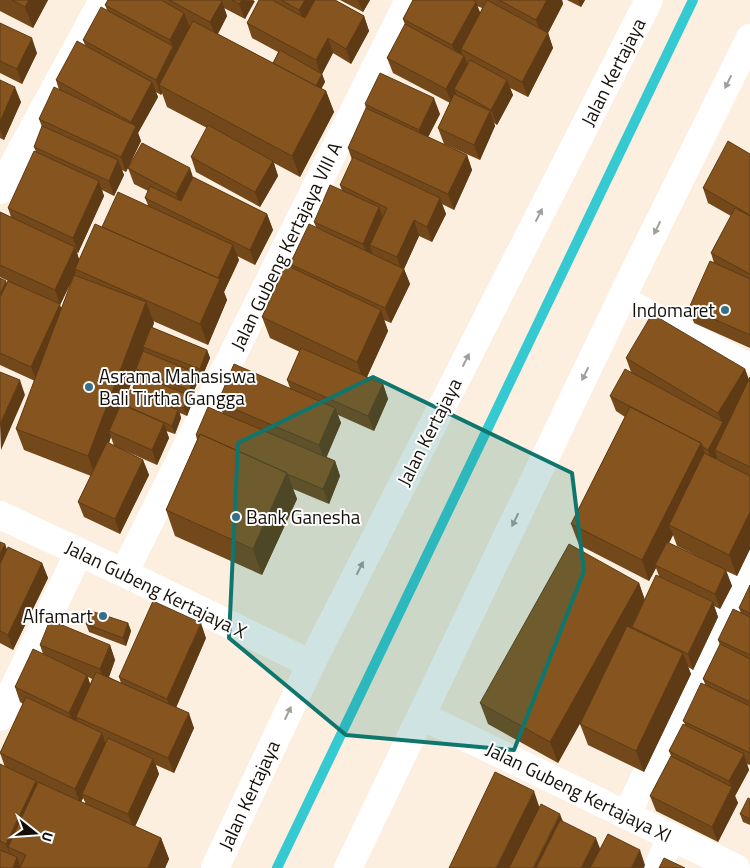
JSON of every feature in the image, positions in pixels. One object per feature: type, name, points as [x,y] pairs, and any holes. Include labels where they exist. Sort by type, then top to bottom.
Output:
[{"type":"street","points":[[0,190],[103,0]]},
{"type":"street","name":"Jalan Gubeng Kertajaya VIII A","points":[[124,573],[408,0]]},
{"type":"street","name":"Jalan Kertajaya","points":[[215,868],[311,664],[649,0]]},
{"type":"street","points":[[348,868],[623,295],[750,38]]},
{"type":"street","name":"Jalan Gubeng Kertajaya X","points":[[0,515],[311,664]]},
{"type":"street","points":[[0,717],[79,552]]},
{"type":"street","points":[[627,814],[750,559]]},
{"type":"street","name":"Jalan Gubeng Kertajaya XI","points":[[422,716],[736,868]]},
{"type":"street","points":[[657,868],[672,837]]},
{"type":"lane","points":[[623,295],[750,363]]},
{"type":"highlighted area","points":[[373,377],[572,473],[584,571],[514,750],[346,735],[229,638],[238,443]]},
{"type":"building","points":[[12,0],[29,0],[25,7]]},
{"type":"building","points":[[108,0],[161,0],[184,13],[170,40],[105,5]]},
{"type":"building","points":[[169,0],[220,0],[222,1],[210,22]]},
{"type":"building","points":[[232,0],[242,0],[239,4]]},
{"type":"building","points":[[259,0],[272,0],[305,18],[315,0],[335,0],[364,16],[346,49],[328,38],[316,60],[247,23]]},
{"type":"building","points":[[281,0],[305,0],[299,10]]},
{"type":"building","points":[[413,0],[473,0],[476,2],[452,45],[403,19]]},
{"type":"building","points":[[487,0],[548,33],[522,82],[461,49]]},
{"type":"building","points":[[499,0],[547,0],[536,20]]},
{"type":"building","points":[[101,7],[173,46],[156,80],[83,40]]},
{"type":"building","points":[[193,21],[326,91],[292,156],[159,85]]},
{"type":"building","points":[[0,23],[32,38],[17,69],[0,61]]},
{"type":"building","points":[[405,24],[464,56],[446,89],[387,58]]},
{"type":"building","points":[[77,41],[152,82],[131,122],[56,80]]},
{"type":"building","points":[[280,50],[322,74],[316,86],[273,63]]},
{"type":"building","points":[[470,60],[507,80],[491,110],[454,89]]},
{"type":"building","points":[[380,73],[434,98],[419,130],[365,104]]},
{"type":"building","points":[[0,80],[15,87],[0,122]]},
{"type":"building","points":[[54,87],[136,126],[121,157],[39,119]]},
{"type":"building","points":[[454,94],[490,111],[474,145],[438,128]]},
{"type":"building","points":[[366,108],[467,155],[448,194],[348,148]]},
{"type":"building","points":[[208,125],[273,161],[255,192],[191,157]]},
{"type":"building","points":[[42,126],[118,160],[109,181],[34,147]]},
{"type":"building","points":[[728,141],[750,154],[750,215],[703,188]]},
{"type":"building","points":[[142,143],[190,168],[176,194],[128,168]]},
{"type":"building","points":[[34,151],[99,181],[73,238],[8,208]]},
{"type":"building","points":[[353,157],[440,198],[427,227],[414,220],[397,257],[370,245],[387,208],[340,185]]},
{"type":"building","points":[[193,177],[267,214],[250,250],[145,198],[150,186],[181,201]]},
{"type":"building","points":[[330,185],[379,207],[363,244],[314,222]]},
{"type":"building","points":[[118,192],[233,245],[218,278],[102,227]]},
{"type":"building","points":[[735,208],[750,216],[750,274],[711,253]]},
{"type":"building","points":[[0,212],[75,247],[55,290],[0,265]]},
{"type":"building","points":[[95,224],[220,279],[200,324],[75,269]]},
{"type":"building","points":[[309,224],[404,269],[385,308],[290,264]]},
{"type":"building","points":[[710,261],[750,279],[750,335],[689,308]]},
{"type":"building","points":[[286,265],[381,310],[357,362],[262,317]]},
{"type":"building","name":"Asrama Mahasiswa Bali Tirtha Gangga","points":[[74,275],[146,302],[88,456],[16,429]]},
{"type":"building","points":[[0,278],[6,281],[0,295]]},
{"type":"building","points":[[8,281],[60,304],[31,367],[0,353],[0,297]]},
{"type":"building","points":[[652,314],[745,369],[718,413],[626,358]]},
{"type":"building","points":[[151,327],[207,350],[200,369],[143,347]]},
{"type":"building","points":[[301,348],[383,384],[368,416],[287,380]]},
{"type":"building","points":[[143,351],[196,373],[189,390],[136,369]]},
{"type":"building","points":[[234,364],[335,408],[319,445],[218,402]]},
{"type":"building","points":[[625,369],[723,422],[708,450],[701,443],[610,396]]},
{"type":"building","points":[[0,372],[20,380],[0,424]]},
{"type":"building","points":[[138,375],[189,395],[184,408],[133,388]]},
{"type":"building","points":[[750,377],[750,467],[715,450]]},
{"type":"building","points":[[130,390],[178,410],[172,426],[124,405]]},
{"type":"building","points":[[121,404],[164,423],[152,450],[109,431]]},
{"type":"building","points":[[208,407],[335,461],[323,489],[200,434],[199,437],[196,435]]},
{"type":"building","points":[[630,407],[701,443],[642,560],[571,524]]},
{"type":"building","name":"Bank Ganesha","points":[[200,434],[287,473],[253,549],[166,510]]},
{"type":"building","points":[[107,442],[143,460],[115,519],[78,502]]},
{"type":"building","points":[[704,453],[750,476],[750,512],[729,555],[669,525]]},
{"type":"building","points":[[0,542],[5,544],[0,554]]},
{"type":"building","points":[[667,542],[726,570],[715,594],[655,565]]},
{"type":"building","points":[[569,544],[639,583],[550,742],[480,703]]},
{"type":"building","points":[[8,547],[42,563],[8,635],[0,631],[0,564]]},
{"type":"building","points":[[656,575],[713,602],[688,654],[632,627]]},
{"type":"building","points":[[750,585],[750,613],[739,608]]},
{"type":"building","points":[[153,601],[201,623],[167,699],[119,677]]},
{"type":"building","points":[[733,609],[750,617],[750,655],[718,640]]},
{"type":"building","points":[[91,611],[128,623],[123,638],[86,624]]},
{"type":"building","points":[[50,620],[110,645],[100,669],[40,645]]},
{"type":"building","points":[[627,626],[683,653],[636,751],[580,724]]},
{"type":"building","points":[[720,644],[750,659],[750,702],[703,679]]},
{"type":"building","points":[[33,649],[87,675],[69,713],[15,687]]},
{"type":"building","points":[[96,672],[189,713],[168,758],[76,717]]},
{"type":"building","points":[[701,683],[750,706],[750,753],[683,721]]},
{"type":"building","points":[[26,697],[102,733],[75,789],[0,753]]},
{"type":"building","points":[[683,724],[744,754],[729,781],[669,751]]},
{"type":"building","points":[[108,738],[153,759],[128,814],[82,794]]},
{"type":"building","points":[[671,756],[732,787],[712,827],[650,796]]},
{"type":"building","points":[[0,764],[36,781],[6,844],[0,841]]},
{"type":"building","points":[[495,772],[534,791],[496,868],[449,868]]},
{"type":"building","points":[[38,782],[161,838],[148,868],[20,868],[26,855],[8,847]]},
{"type":"building","points":[[748,798],[750,799],[750,819],[740,814]]},
{"type":"building","points":[[541,804],[560,814],[533,868],[509,868]]},
{"type":"building","points":[[560,820],[596,838],[581,868],[536,868]]},
{"type":"building","points":[[608,834],[640,850],[631,868],[590,868]]},
{"type":"building","points":[[0,850],[17,857],[13,868],[0,868]]},
{"type":"building","points":[[664,858],[685,868],[659,868]]},
{"type":"waterway","points":[[277,868],[693,0]]},
{"type":"place","name":"Indomaret","points":[[725,310]]},
{"type":"place","name":"Asrama Mahasiswa Bali Tirtha Gangga","points":[[89,387]]},
{"type":"place","name":"Bank Ganesha","points":[[236,517]]},
{"type":"place","name":"Alfamart","points":[[103,616]]}]
